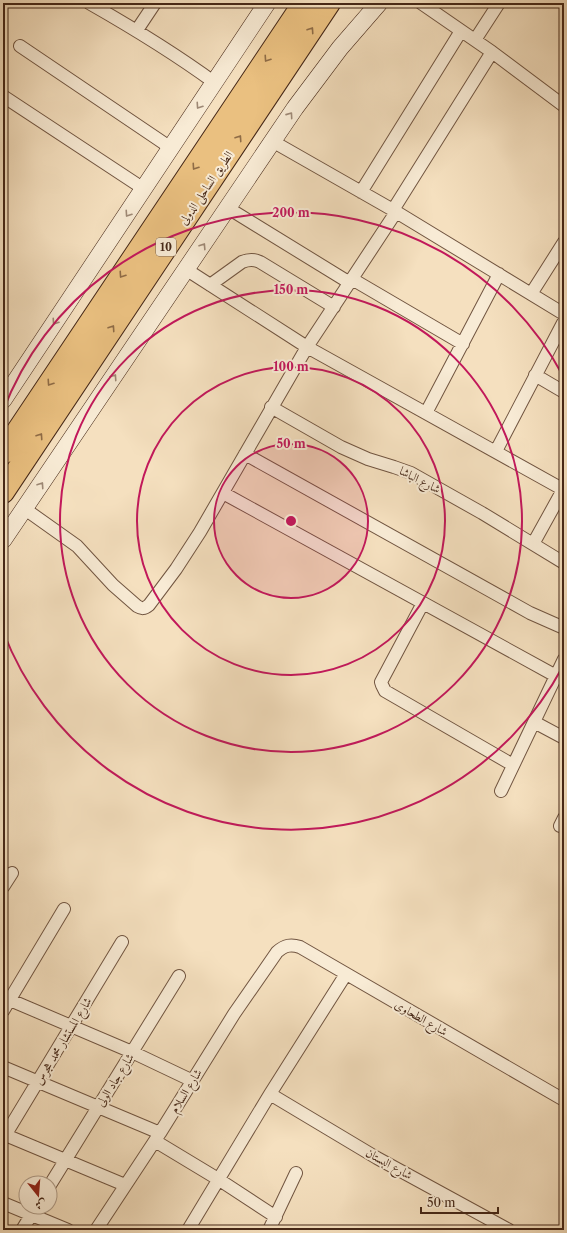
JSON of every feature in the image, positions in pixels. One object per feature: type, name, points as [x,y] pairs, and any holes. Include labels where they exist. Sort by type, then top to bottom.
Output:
[{"type":"highway","name":"الطريق الساحلى الدولى","points":[[3,453],[304,3]]},
{"type":"highway","name":"الطريق الساحلى الدولى","points":[[3,492],[329,3]]},
{"type":"street","points":[[89,3],[137,30],[179,57],[215,83]]},
{"type":"street","points":[[137,30],[156,3]]},
{"type":"street","points":[[3,400],[267,3]]},
{"type":"street","points":[[3,540],[187,270],[272,141],[340,48],[379,3]]},
{"type":"street","points":[[421,3],[492,52],[564,106]]},
{"type":"street","points":[[475,40],[499,3]]},
{"type":"street","points":[[361,192],[461,31]]},
{"type":"street","points":[[20,46],[171,148]]},
{"type":"street","points":[[25,509],[77,546],[125,596],[141,609],[149,606],[176,569],[200,532],[307,347],[334,308],[395,211],[492,52]]},
{"type":"street","points":[[3,96],[144,189]]},
{"type":"street","points":[[272,141],[395,211],[564,315],[536,375],[496,451]]},
{"type":"street","points":[[228,208],[351,281],[463,344]]},
{"type":"street","points":[[531,294],[564,242]]},
{"type":"street","points":[[210,285],[242,262],[255,260],[334,308]]},
{"type":"street","points":[[187,270],[307,347],[564,489],[533,544]]},
{"type":"street","points":[[426,413],[499,274]]},
{"type":"street","points":[[536,375],[564,392]]},
{"type":"street","name":"شارع الباشا","points":[[271,407],[358,456],[411,473],[564,563]]},
{"type":"street","points":[[245,454],[524,610],[564,628]]},
{"type":"street","points":[[223,493],[556,676]]},
{"type":"street","points":[[423,603],[382,682],[383,688],[385,691],[513,765]]},
{"type":"street","points":[[501,791],[564,659]]},
{"type":"street","points":[[534,722],[564,738]]},
{"type":"street","points":[[3,887],[12,873]]},
{"type":"street","points":[[3,1011],[6,999],[64,909]]},
{"type":"street","name":"شارع المستشار محمد هجرس","points":[[4,1136],[122,942]]},
{"type":"street","name":"شارع الطحاوى","points":[[277,952],[288,945],[300,947],[564,1100]]},
{"type":"street","name":"شارع السلام","points":[[96,1230],[193,1081],[234,1014],[277,952]]},
{"type":"street","points":[[188,1230],[270,1094],[346,974]]},
{"type":"street","name":"شارع جاد الولى","points":[[56,1175],[180,976]]},
{"type":"street","points":[[6,999],[132,1052],[193,1081]]},
{"type":"street","points":[[3,1067],[98,1107],[157,1137],[276,1217]]},
{"type":"street","name":"شارع البستان","points":[[270,1094],[377,1158],[509,1230]]},
{"type":"street","points":[[4,1136],[125,1185]]},
{"type":"street","points":[[270,1230],[296,1173]]},
{"type":"street","points":[[3,1203],[18,1207]]},
{"type":"street","points":[[22,1230],[31,1215]]},
{"type":"street","points":[[41,1215],[68,1230]]}]
